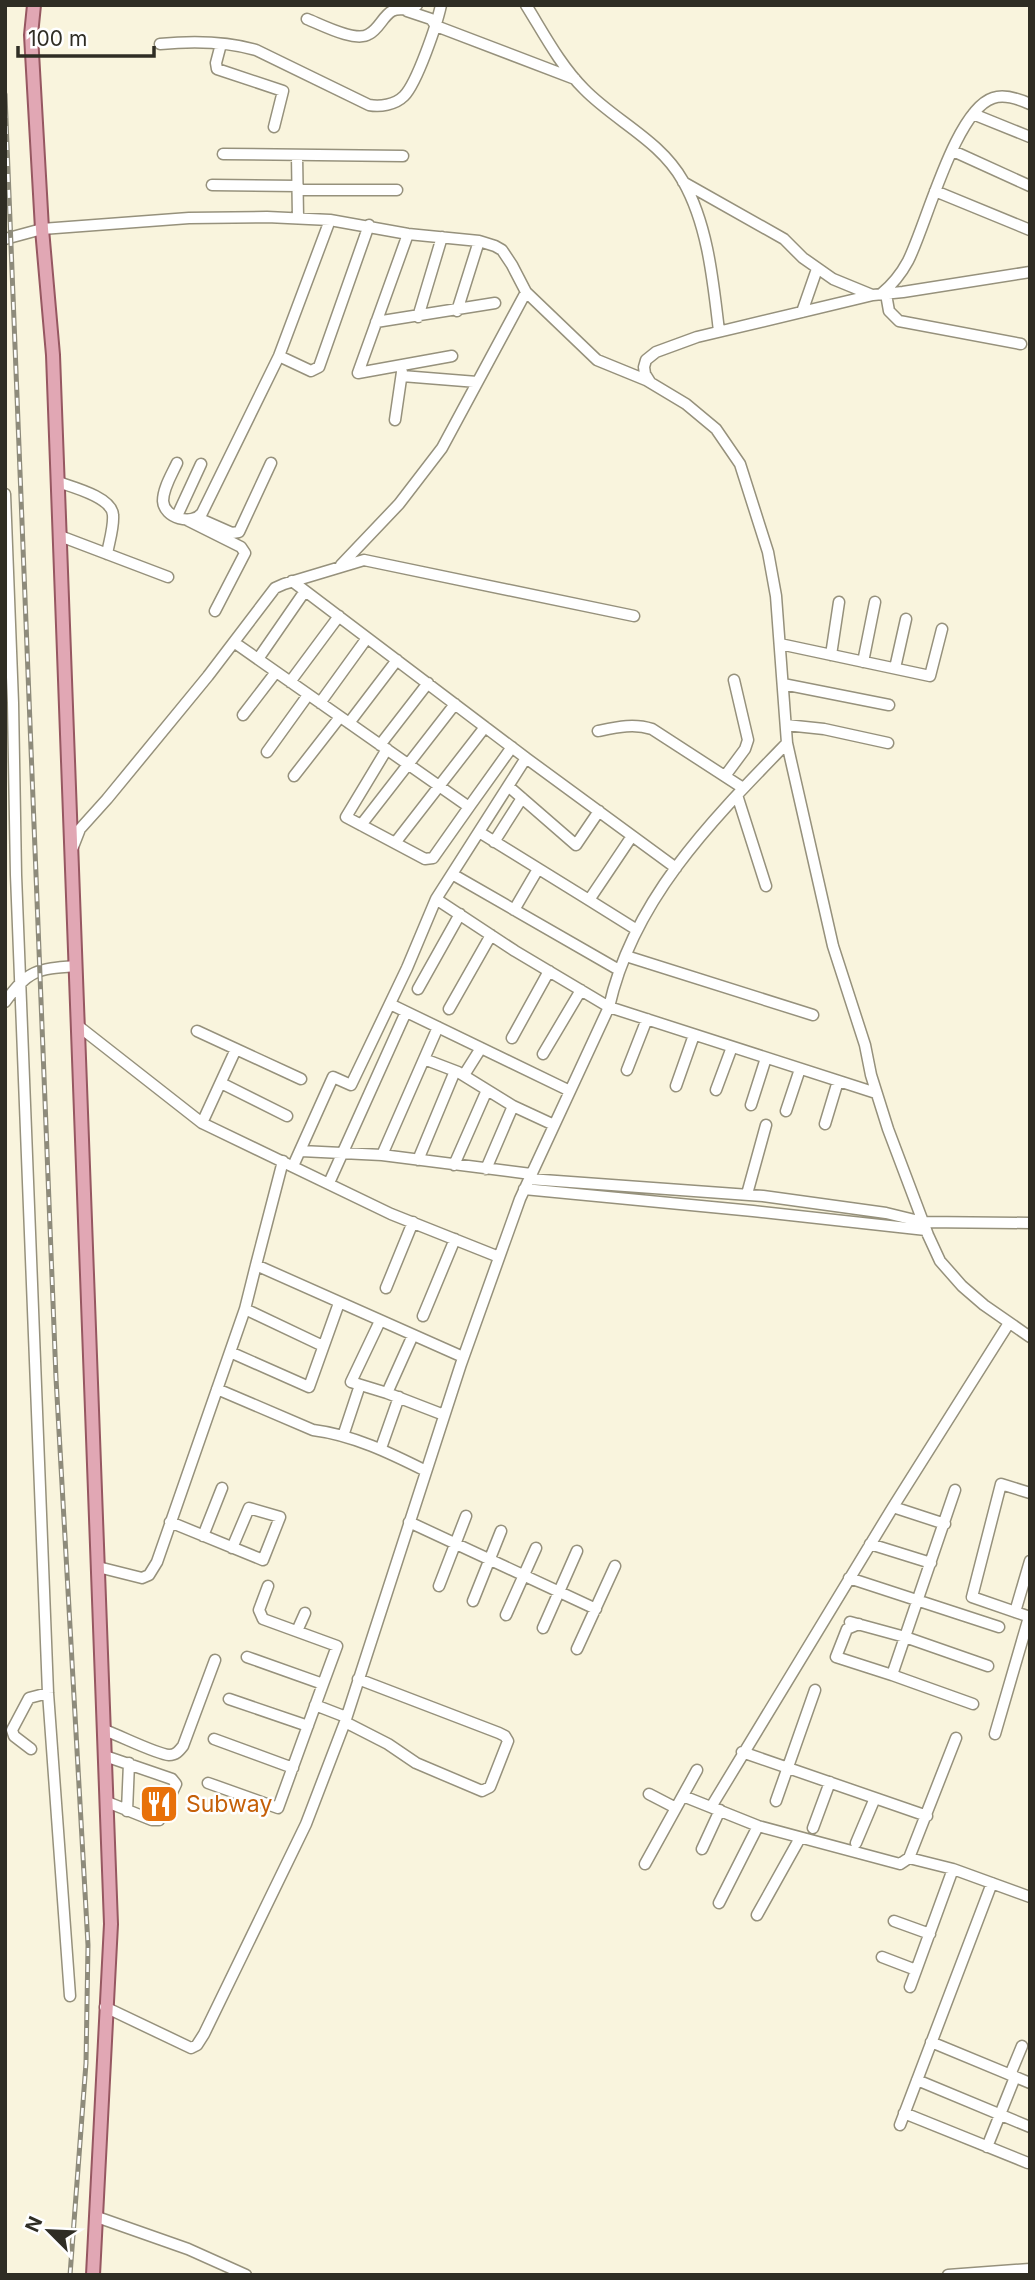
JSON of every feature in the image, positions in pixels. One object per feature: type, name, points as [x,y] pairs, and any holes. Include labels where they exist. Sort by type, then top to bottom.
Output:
[{"type":"main road","points":[[34,5],[31,34],[42,229],[54,355],[111,1924],[93,2275]]},
{"type":"street","points":[[307,19],[362,37],[371,33],[391,12],[399,8],[414,9],[417,5]]},
{"type":"street","points":[[160,44],[196,42],[256,50],[369,105],[381,107],[403,97],[411,85],[436,26],[440,5]]},
{"type":"street","points":[[526,5],[555,54],[584,90],[648,141],[683,182],[693,201],[704,240],[712,275],[719,331]]},
{"type":"street","points":[[399,8],[431,19],[436,26],[576,79]]},
{"type":"street","points":[[221,44],[217,69],[283,91],[274,127]]},
{"type":"street","points":[[880,295],[897,279],[908,261],[953,150],[980,105],[994,97],[1008,97],[1030,104]]},
{"type":"street","points":[[973,114],[1030,137]]},
{"type":"street","points":[[953,150],[1030,186]]},
{"type":"street","points":[[223,154],[403,156]]},
{"type":"street","points":[[297,155],[298,218]]},
{"type":"street","points":[[683,182],[784,239],[803,258],[833,279],[880,295],[889,311],[899,321],[1021,344]]},
{"type":"street","points":[[212,184],[397,190]]},
{"type":"street","points":[[935,191],[1030,230]]},
{"type":"street","points":[[5,239],[42,229],[189,218],[298,218],[479,241],[502,250],[526,292],[597,359],[650,383],[700,414],[716,429],[740,464],[768,552],[776,596],[787,743],[830,934],[865,1045],[876,1093],[924,1226],[940,1261],[962,1286],[984,1305],[1030,1337]]},
{"type":"street","points":[[198,518],[279,356],[330,220]]},
{"type":"street","points":[[279,356],[311,371],[319,367],[369,225]]},
{"type":"street","points":[[408,234],[358,373],[403,370],[452,356]]},
{"type":"street","points":[[418,317],[442,237]]},
{"type":"street","points":[[457,311],[479,241]]},
{"type":"street","points":[[802,312],[817,269]]},
{"type":"street","points":[[650,383],[644,367],[646,360],[656,352],[697,337],[880,295],[1030,272]]},
{"type":"street","points":[[338,568],[399,504],[442,448],[526,292]]},
{"type":"street","points":[[376,322],[495,303]]},
{"type":"street","points":[[403,370],[477,382]]},
{"type":"street","points":[[395,420],[403,370]]},
{"type":"street","points":[[177,463],[165,492],[163,503],[166,511],[240,547],[245,553],[215,611]]},
{"type":"street","points":[[182,518],[198,518],[232,533],[239,532],[271,463]]},
{"type":"street","points":[[182,518],[201,464]]},
{"type":"street","points":[[58,482],[104,500],[110,506],[113,514],[107,554]]},
{"type":"street","points":[[5,494],[16,875],[48,1693],[70,1996]]},
{"type":"street","points":[[60,536],[168,576]]},
{"type":"street","points":[[71,853],[80,829],[234,643],[275,588],[364,559],[634,616]]},
{"type":"street","points":[[292,581],[676,868]]},
{"type":"street","points":[[258,660],[305,591]]},
{"type":"street","points":[[831,654],[839,602]]},
{"type":"street","points":[[863,662],[875,602]]},
{"type":"street","points":[[290,682],[339,616]]},
{"type":"street","points":[[895,668],[906,619]]},
{"type":"street","points":[[780,643],[930,676],[942,629]]},
{"type":"street","points":[[320,703],[368,638]]},
{"type":"street","points":[[234,643],[469,807]]},
{"type":"street","points":[[294,776],[397,660]]},
{"type":"street","points":[[243,715],[276,672]]},
{"type":"street","points":[[725,776],[745,749],[748,740],[734,680]]},
{"type":"street","points":[[428,683],[383,747],[346,817],[425,859],[433,858],[512,747]]},
{"type":"street","points":[[783,684],[890,705]]},
{"type":"street","points":[[267,752],[309,695]]},
{"type":"street","points":[[361,825],[455,704]]},
{"type":"street","points":[[598,731],[626,725],[652,729],[725,776],[740,791],[766,886]]},
{"type":"street","points":[[786,725],[824,729],[888,743]]},
{"type":"street","points":[[395,844],[485,727]]},
{"type":"street","points":[[105,2007],[191,2049],[204,2034],[306,1824],[345,1719],[463,1357],[524,1189],[609,1006],[614,982],[637,930],[648,907],[676,868],[740,791],[787,743]]},
{"type":"street","points":[[293,1166],[333,1077],[351,1085],[436,899],[526,758]]},
{"type":"street","points":[[508,786],[576,845],[598,811]]},
{"type":"street","points":[[494,842],[522,798]]},
{"type":"street","points":[[479,832],[637,930]]},
{"type":"street","points":[[590,900],[632,836]]},
{"type":"street","points":[[514,910],[538,869]]},
{"type":"street","points":[[452,874],[620,970]]},
{"type":"street","points":[[436,899],[609,1006],[876,1093]]},
{"type":"street","points":[[418,989],[460,914]]},
{"type":"street","points":[[449,1009],[491,935]]},
{"type":"street","points":[[626,956],[813,1015]]},
{"type":"street","points":[[5,1002],[20,981],[40,970],[75,966]]},
{"type":"street","points":[[512,1038],[549,971]]},
{"type":"street","points":[[543,1054],[581,990]]},
{"type":"street","points":[[390,1004],[570,1091]]},
{"type":"street","points":[[329,1182],[406,1012]]},
{"type":"street","points":[[628,1070],[647,1019]]},
{"type":"street","points":[[77,1025],[202,1123],[413,1222],[499,1257]]},
{"type":"street","points":[[382,1155],[438,1027]]},
{"type":"street","points":[[197,1031],[301,1079]]},
{"type":"street","points":[[676,1086],[694,1035]]},
{"type":"street","points":[[418,1160],[459,1073],[481,1048]]},
{"type":"street","points":[[716,1090],[732,1048]]},
{"type":"street","points":[[202,1123],[236,1049]]},
{"type":"street","points":[[751,1105],[766,1058]]},
{"type":"street","points":[[424,1059],[459,1073],[513,1106],[554,1125]]},
{"type":"street","points":[[786,1111],[800,1069]]},
{"type":"street","points":[[825,1124],[838,1081]]},
{"type":"street","points":[[221,1083],[287,1116]]},
{"type":"street","points":[[453,1165],[487,1090]]},
{"type":"street","points":[[486,1169],[513,1106]]},
{"type":"street","points":[[747,1194],[766,1125]]},
{"type":"street","points":[[301,1152],[382,1155],[530,1176],[747,1194],[886,1213],[924,1226]]},
{"type":"street","points":[[98,1567],[142,1577],[149,1575],[157,1562],[246,1309],[283,1161]]},
{"type":"street","points":[[524,1189],[924,1226],[1030,1223]]},
{"type":"street","points":[[386,1288],[413,1222]]},
{"type":"street","points":[[424,1316],[454,1239]]},
{"type":"street","points":[[256,1265],[463,1357]]},
{"type":"street","points":[[230,1352],[309,1387],[339,1303]]},
{"type":"street","points":[[246,1309],[323,1346]]},
{"type":"street","points":[[380,1321],[351,1382],[444,1415]]},
{"type":"street","points":[[1009,1323],[1030,1346]]},
{"type":"street","points":[[702,1849],[713,1807],[742,1752],[1009,1323]]},
{"type":"street","points":[[387,1393],[413,1335]]},
{"type":"street","points":[[343,1436],[360,1385]]},
{"type":"street","points":[[217,1389],[313,1430],[381,1448],[426,1471]]},
{"type":"street","points":[[381,1448],[399,1397]]},
{"type":"street","points":[[995,1734],[1029,1617],[972,1597],[1001,1484],[1030,1493]]},
{"type":"street","points":[[203,1536],[222,1488]]},
{"type":"street","points":[[892,1675],[955,1490]]},
{"type":"street","points":[[893,1507],[945,1524]]},
{"type":"street","points":[[170,1522],[232,1548],[263,1560],[280,1517],[249,1508],[232,1548]]},
{"type":"street","points":[[439,1586],[466,1517]]},
{"type":"street","points":[[410,1522],[596,1609]]},
{"type":"street","points":[[473,1601],[501,1531]]},
{"type":"street","points":[[870,1544],[931,1563]]},
{"type":"street","points":[[506,1615],[536,1548]]},
{"type":"street","points":[[543,1629],[577,1551]]},
{"type":"street","points":[[1016,1612],[1030,1561]]},
{"type":"street","points":[[577,1649],[615,1566]]},
{"type":"street","points":[[849,1578],[999,1626]]},
{"type":"street","points":[[208,1783],[278,1808],[337,1646],[263,1619],[259,1610],[268,1586]]},
{"type":"street","points":[[298,1631],[305,1613]]},
{"type":"street","points":[[973,1704],[836,1657],[847,1629],[854,1623],[905,1637],[988,1666]]},
{"type":"street","points":[[247,1657],[323,1685]]},
{"type":"street","points":[[104,1730],[160,1752],[177,1754],[183,1746],[215,1660]]},
{"type":"street","points":[[315,1705],[345,1719],[416,1763],[481,1791],[490,1787],[508,1741],[505,1736],[358,1679]]},
{"type":"street","points":[[776,1801],[815,1690]]},
{"type":"street","points":[[31,1749],[14,1736],[12,1730],[29,1698],[48,1693]]},
{"type":"street","points":[[229,1699],[308,1726]]},
{"type":"street","points":[[683,1796],[758,1826],[900,1864],[909,1858],[957,1738]]},
{"type":"street","points":[[214,1739],[293,1768]]},
{"type":"street","points":[[742,1752],[927,1816]]},
{"type":"street","points":[[105,1756],[172,1779],[176,1784],[159,1820],[152,1820],[107,1802]]},
{"type":"street","points":[[127,1811],[129,1763]]},
{"type":"street","points":[[645,1864],[697,1770]]},
{"type":"street","points":[[813,1828],[830,1782]]},
{"type":"street","points":[[649,1794],[676,1808]]},
{"type":"street","points":[[856,1843],[875,1798]]},
{"type":"street","points":[[719,1903],[758,1826]]},
{"type":"street","points":[[757,1915],[800,1838]]},
{"type":"street","points":[[909,1858],[953,1869],[1030,1897]]},
{"type":"street","points":[[910,1987],[953,1869]]},
{"type":"street","points":[[900,2125],[992,1883]]},
{"type":"street","points":[[894,1921],[930,1934]]},
{"type":"street","points":[[882,1957],[916,1970]]},
{"type":"street","points":[[931,2042],[1030,2083]]},
{"type":"street","points":[[987,2147],[1022,2046]]},
{"type":"street","points":[[917,2080],[1030,2127]]},
{"type":"street","points":[[904,2113],[1028,2163]]},
{"type":"street","points":[[97,2217],[188,2249],[246,2275]]},
{"type":"street","points":[[948,2275],[1030,2269]]},
{"type":"railway","points":[[5,94],[56,1378],[88,1945],[86,2063],[70,2275]]},
{"type":"place","name":"Subway","points":[[159,1804]]}]
